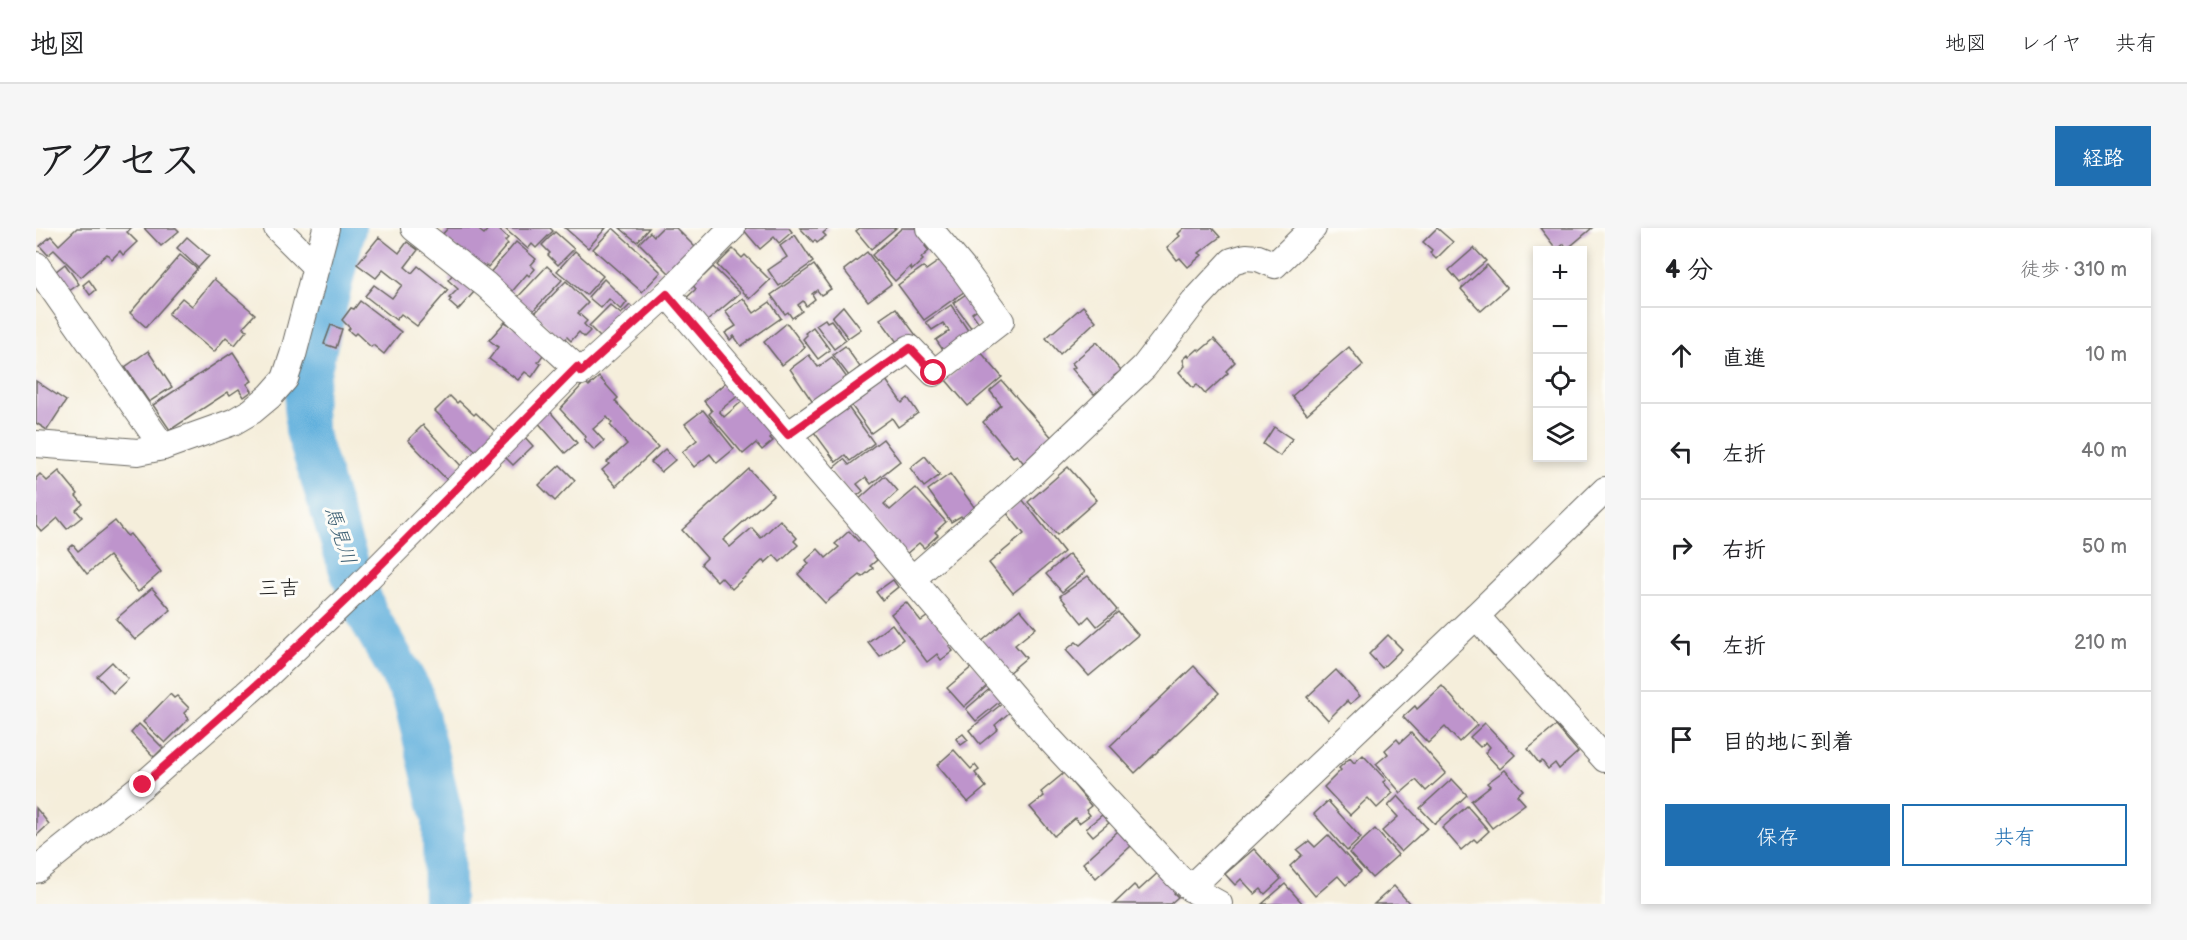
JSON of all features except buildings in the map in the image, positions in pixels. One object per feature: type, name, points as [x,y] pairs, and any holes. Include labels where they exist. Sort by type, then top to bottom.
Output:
[{"type":"street","points":[[277,228],[316,267]]},
{"type":"street","points":[[36,444],[138,452],[163,447],[233,422],[252,411],[285,379],[326,228]]},
{"type":"street","points":[[414,228],[486,285],[581,372],[667,294],[732,228]]},
{"type":"street","points":[[788,435],[910,348],[934,373],[1001,321],[964,270],[929,228]]},
{"type":"street","points":[[912,579],[1019,487],[1144,367],[1194,302],[1232,261],[1246,257],[1266,261],[1313,228]]},
{"type":"street","points":[[36,265],[163,447]]},
{"type":"street","points":[[667,294],[1045,734],[1177,876],[1190,888],[1219,904]]},
{"type":"street","points":[[36,870],[143,785],[262,680],[350,596],[577,367]]},
{"type":"street","points":[[1190,888],[1605,490]]},
{"type":"street","points":[[1476,616],[1605,759]]},
{"type":"waterway","name":"馬見川","points":[[345,228],[307,385],[306,430],[350,570],[367,614],[413,695],[443,819],[444,904]]},
{"type":"district","name":"三吉","points":[[279,588]]},
{"type":"route","points":[[143,785],[262,680],[350,596],[577,367],[581,372],[667,294],[788,435],[910,348],[934,373]]}]
